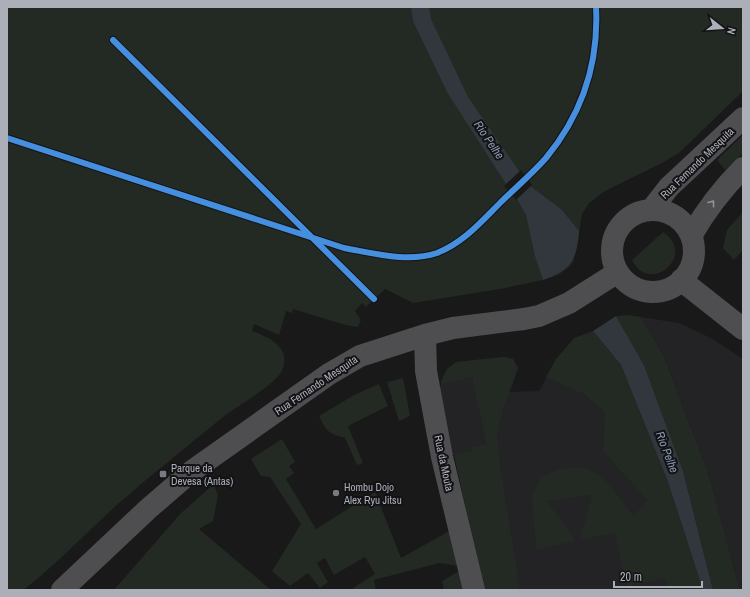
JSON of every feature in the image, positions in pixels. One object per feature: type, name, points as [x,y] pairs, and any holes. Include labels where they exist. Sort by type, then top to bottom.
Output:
[{"type":"street","name":"Rua Fernando Mesquita","points":[[651,210],[669,187],[743,118]]},
{"type":"street","points":[[691,236],[707,209],[726,185],[743,168]]},
{"type":"street","name":"Rua Fernando Mesquita","points":[[651,210],[663,211],[673,215],[684,224],[691,236],[693,260],[689,271],[681,280],[669,288],[655,292],[640,290],[627,283],[618,272],[613,260],[612,248],[614,237],[620,226],[639,212],[651,210]]},
{"type":"street","name":"Rua Fernando Mesquita","points":[[62,590],[192,470],[329,374],[360,356],[424,334],[453,328],[539,316],[569,303],[618,272]]},
{"type":"street","points":[[681,280],[743,328]]},
{"type":"street","name":"Rua da Mouta","points":[[424,334],[426,371],[442,457],[474,590]]},
{"type":"shaded area","points":[[7,7],[743,7],[743,91],[679,153],[605,191],[589,203],[582,214],[573,262],[558,275],[543,280],[500,289],[413,303],[385,289],[366,307],[362,303],[355,311],[361,320],[358,327],[345,325],[293,309],[292,313],[286,311],[279,335],[254,324],[252,331],[265,336],[280,348],[284,360],[283,368],[280,374],[257,394],[223,417],[144,482],[26,588],[22,590],[7,590]]},
{"type":"shaded area","points":[[743,135],[743,153],[725,170],[717,160]]},
{"type":"shaded area","points":[[743,212],[743,250],[734,260],[723,248],[727,230]]},
{"type":"shaded area","points":[[663,232],[672,241],[675,251],[673,260],[667,268],[659,273],[649,274],[640,270],[632,260]]},
{"type":"shaded area","points":[[628,315],[641,317],[664,356],[709,475],[740,590],[713,590],[683,471],[644,365],[616,316]]},
{"type":"shaded area","points":[[641,317],[679,323],[711,338],[743,359],[743,590],[740,590],[709,475],[664,356]]},
{"type":"shaded area","points":[[593,331],[621,365],[668,482],[703,590],[668,590],[665,578],[627,587],[615,533],[580,540],[592,495],[547,501],[576,541],[536,550],[532,494],[541,477],[557,470],[578,467],[589,470],[598,475],[614,490],[633,516],[648,501],[603,451],[605,412],[584,394],[546,377],[556,359],[574,338]]},
{"type":"shaded area","points":[[504,357],[513,359],[518,368],[510,392],[539,391],[556,359],[608,375],[690,590],[484,590],[454,455],[451,455],[439,390],[447,369],[456,362]]},
{"type":"shaded area","points":[[504,357],[513,359],[518,368],[504,407],[497,434],[501,472],[520,590],[484,590],[454,454],[473,451],[472,447],[486,444],[485,437],[472,377],[442,384],[441,381],[447,369],[456,362]]},
{"type":"shaded area","points":[[403,378],[410,416],[399,421],[387,382]]},
{"type":"shaded area","points":[[379,384],[388,406],[348,426],[363,463],[357,465],[345,438],[335,435],[329,431],[319,416],[356,394]]},
{"type":"shaded area","points":[[282,439],[295,462],[289,466],[294,473],[286,479],[316,529],[375,492],[401,558],[451,530],[459,566],[439,563],[374,580],[376,590],[355,590],[353,588],[375,574],[365,557],[334,575],[325,558],[317,563],[328,582],[320,588],[308,573],[290,586],[272,571],[301,524],[270,477],[261,476],[251,459]]},
{"type":"shaded area","points":[[214,484],[218,496],[213,521],[199,529],[271,590],[114,590],[180,514]]},
{"type":"shaded area","points":[[459,571],[463,590],[444,590],[442,581]]},
{"type":"water","name":"Rio Pelhe","points":[[411,7],[429,7],[431,19],[468,97],[530,186],[561,209],[579,231],[574,257],[571,263],[553,276],[543,280],[535,256],[526,215],[447,92],[413,21]]},
{"type":"water","name":"Rio Pelhe","points":[[616,316],[644,365],[683,471],[713,590],[703,590],[668,482],[621,365],[593,331]]},
{"type":"pier","points":[[521,170],[532,185],[516,200],[504,186]]},
{"type":"cycle path","points":[[7,138],[344,248],[390,256],[426,256],[446,249],[463,238],[541,164],[559,141],[569,124],[586,87],[595,48],[596,7]]},
{"type":"cycle path","points":[[113,40],[374,299]]},
{"type":"place","name":"Parque da Devesa (Antas)","points":[[163,474]]},
{"type":"place","name":"Hombu Dojo Alex Ryu Jitsu","points":[[336,493]]}]
